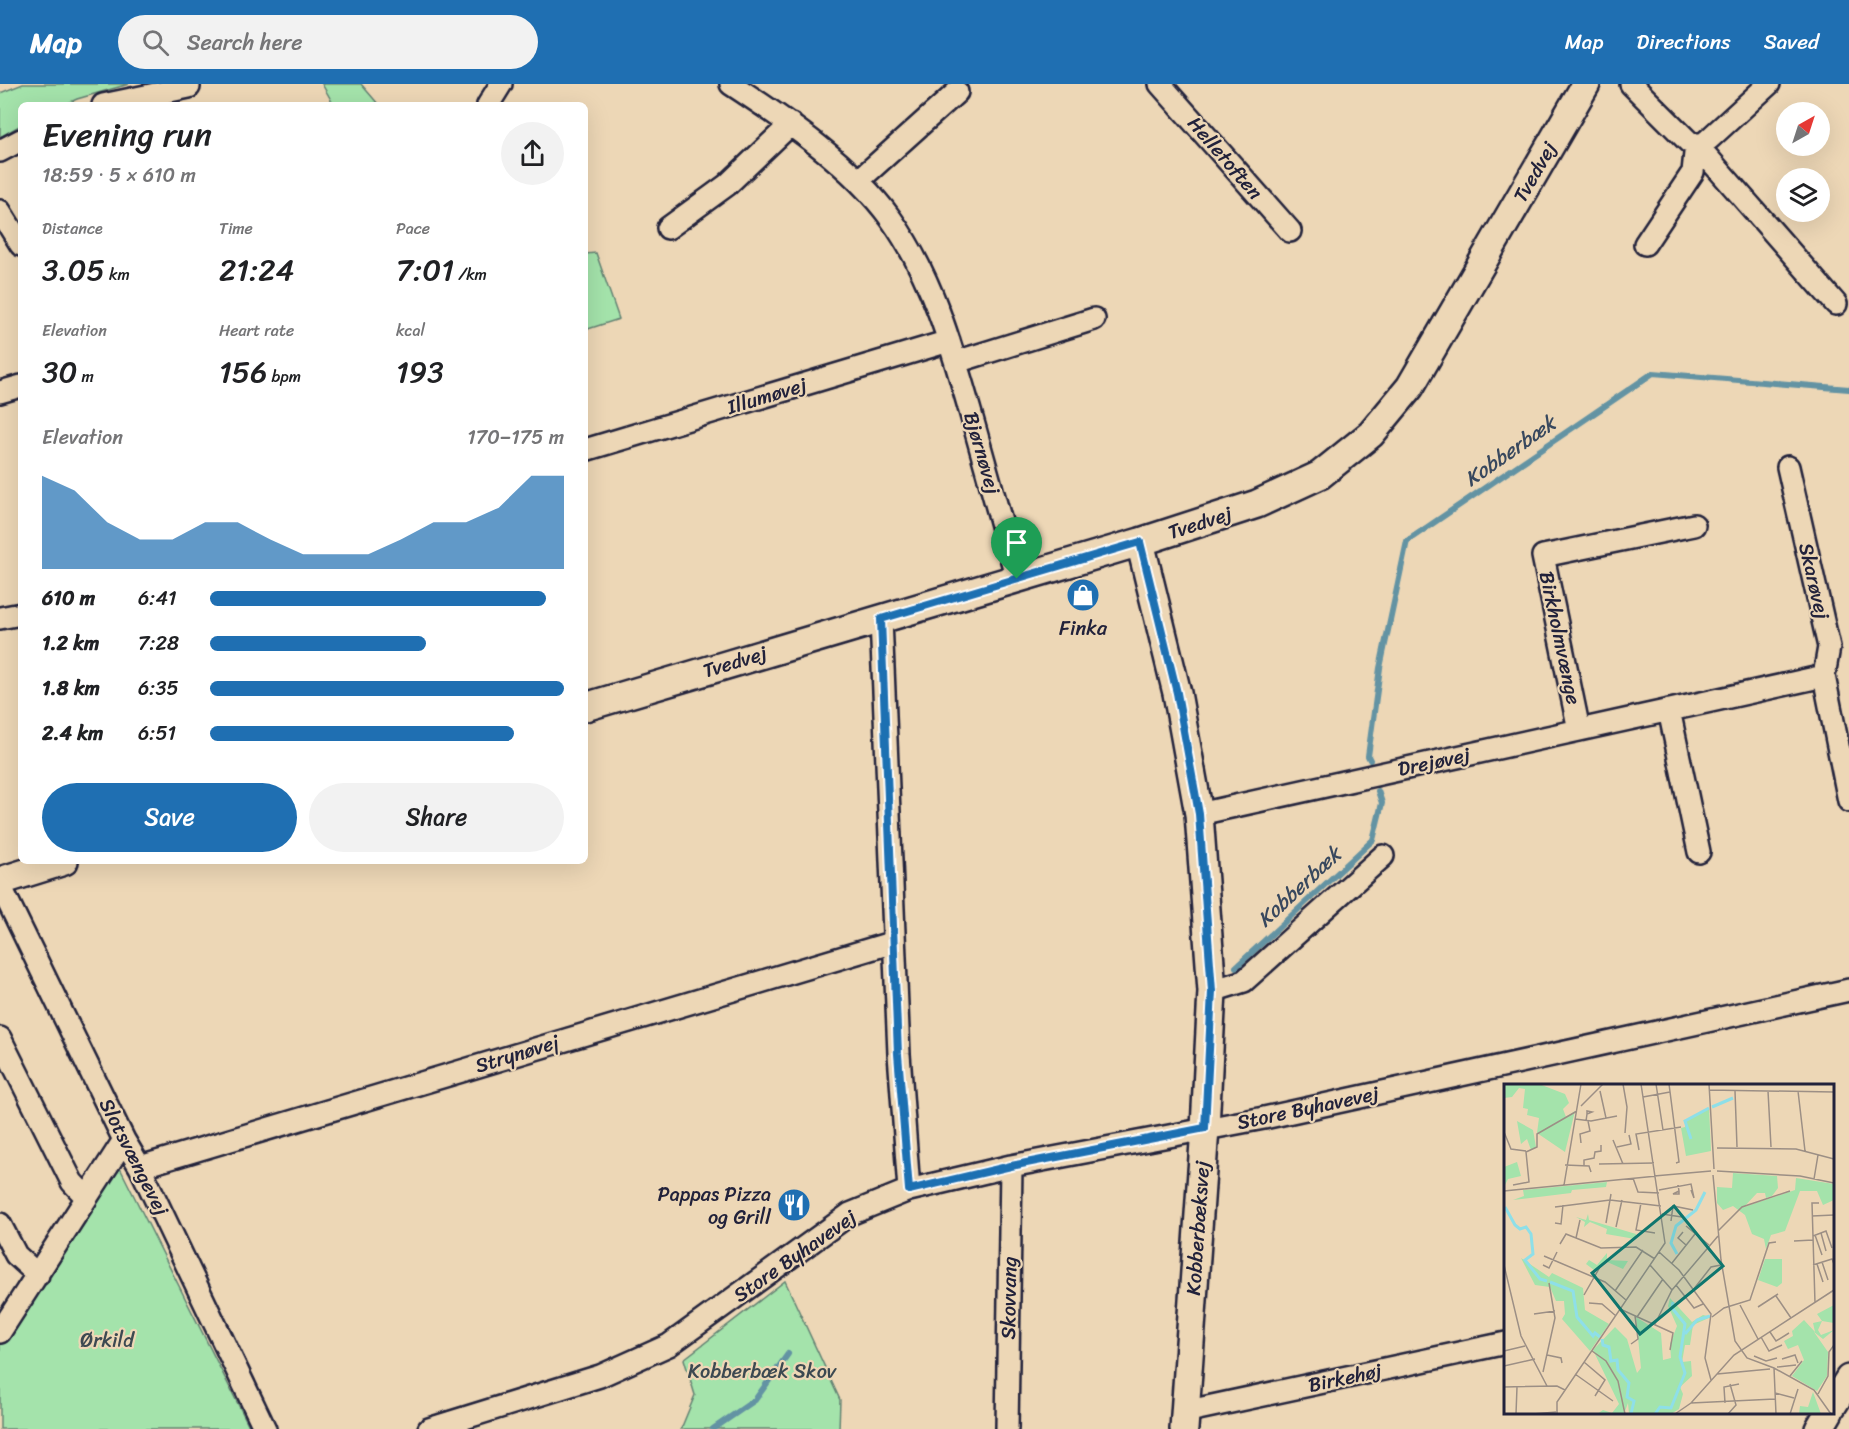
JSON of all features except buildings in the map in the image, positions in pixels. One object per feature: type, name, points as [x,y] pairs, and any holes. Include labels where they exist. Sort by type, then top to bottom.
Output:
[{"type":"street","points":[[490,102],[501,84]]},
{"type":"street","name":"Bjørnøvej","points":[[731,84],[791,124],[858,180],[891,218],[919,264],[956,362],[1017,579]]},
{"type":"street","name":"Helletoften","points":[[1160,84],[1290,231]]},
{"type":"street","name":"Tvedvej","points":[[588,706],[1140,542],[1257,504],[1320,475],[1371,434],[1410,387],[1586,84]]},
{"type":"street","points":[[1631,84],[1689,142],[1696,144],[1703,144],[1769,84]]},
{"type":"street","points":[[116,102],[189,87]]},
{"type":"street","points":[[858,180],[957,92]]},
{"type":"street","points":[[668,228],[727,185],[791,124]]},
{"type":"street","points":[[0,151],[18,142]]},
{"type":"street","points":[[1645,244],[1693,172],[1696,144]]},
{"type":"street","points":[[1696,144],[1836,304]]},
{"type":"street","points":[[0,212],[18,240]]},
{"type":"street","points":[[956,362],[1094,319]]},
{"type":"street","name":"Illumøvej","points":[[588,449],[949,341]]},
{"type":"street","points":[[0,392],[18,387]]},
{"type":"street","name":"Skarøvej","points":[[1788,467],[1829,647],[1824,676],[1849,801]]},
{"type":"street","name":"Birkholmvænge","points":[[1579,730],[1543,556],[1694,525]]},
{"type":"street","name":"Kobberbæksvej","points":[[1140,542],[1177,693],[1199,814],[1212,991],[1205,1128],[1184,1421]]},
{"type":"street","points":[[0,618],[18,615]]},
{"type":"street","points":[[881,619],[898,1054],[909,1190]]},
{"type":"street","name":"Drejøvej","points":[[1199,814],[1824,676]]},
{"type":"street","points":[[1669,710],[1699,852]]},
{"type":"street","points":[[1212,991],[1244,981],[1383,856]]},
{"type":"street","points":[[0,883],[55,864]]},
{"type":"street","name":"Slotsvængevej","points":[[0,883],[124,1140],[140,1167],[265,1429]]},
{"type":"street","name":"Strynøvej","points":[[140,1167],[894,942]]},
{"type":"street","name":"Store Byhavevej","points":[[429,1429],[600,1376],[669,1345],[850,1214],[909,1190],[1011,1166],[1264,1118],[1849,990]]},
{"type":"street","points":[[0,1038],[72,1182],[86,1197]]},
{"type":"street","points":[[0,1332],[124,1140]]},
{"type":"street","name":"Skovvang","points":[[1007,1429],[1011,1166]]},
{"type":"street","points":[[0,1224],[16,1255],[38,1275]]},
{"type":"street","name":"Birkehøj","points":[[1184,1421],[1504,1343]]},
{"type":"street","points":[[1819,1429],[1828,1414]]},
{"type":"green space","points":[[23,84],[129,84],[70,102],[18,102],[18,127],[0,137],[0,93]]},
{"type":"green space","points":[[322,84],[361,84],[376,102],[332,102]]},
{"type":"green space","points":[[596,253],[619,319],[588,329],[588,254]]},
{"type":"green space","name":"Ørkild","points":[[117,1162],[249,1426],[247,1429],[0,1429],[0,1342]]},
{"type":"green space","name":"Kobberbæk Skov","points":[[785,1281],[840,1400],[839,1429],[681,1429],[695,1395],[684,1359]]},
{"type":"waterway","name":"Kobberbæk","points":[[1370,760],[1368,756],[1380,668],[1407,541],[1653,373],[1849,389]]},
{"type":"waterway","name":"Kobberbæk","points":[[1236,967],[1373,840],[1382,803],[1378,791]]},
{"type":"waterway","name":"Kobberbæk","points":[[713,1429],[755,1400],[788,1354]]},
{"type":"place","name":"Finka","points":[[1083,595]]},
{"type":"place","name":"Pappas Pizza og Grill","points":[[794,1205]]},
{"type":"route","points":[[1140,542],[1177,693],[1199,814],[1212,991],[1205,1128],[1011,1166],[909,1190],[898,1054],[881,619],[1017,579],[1140,542]]}]
